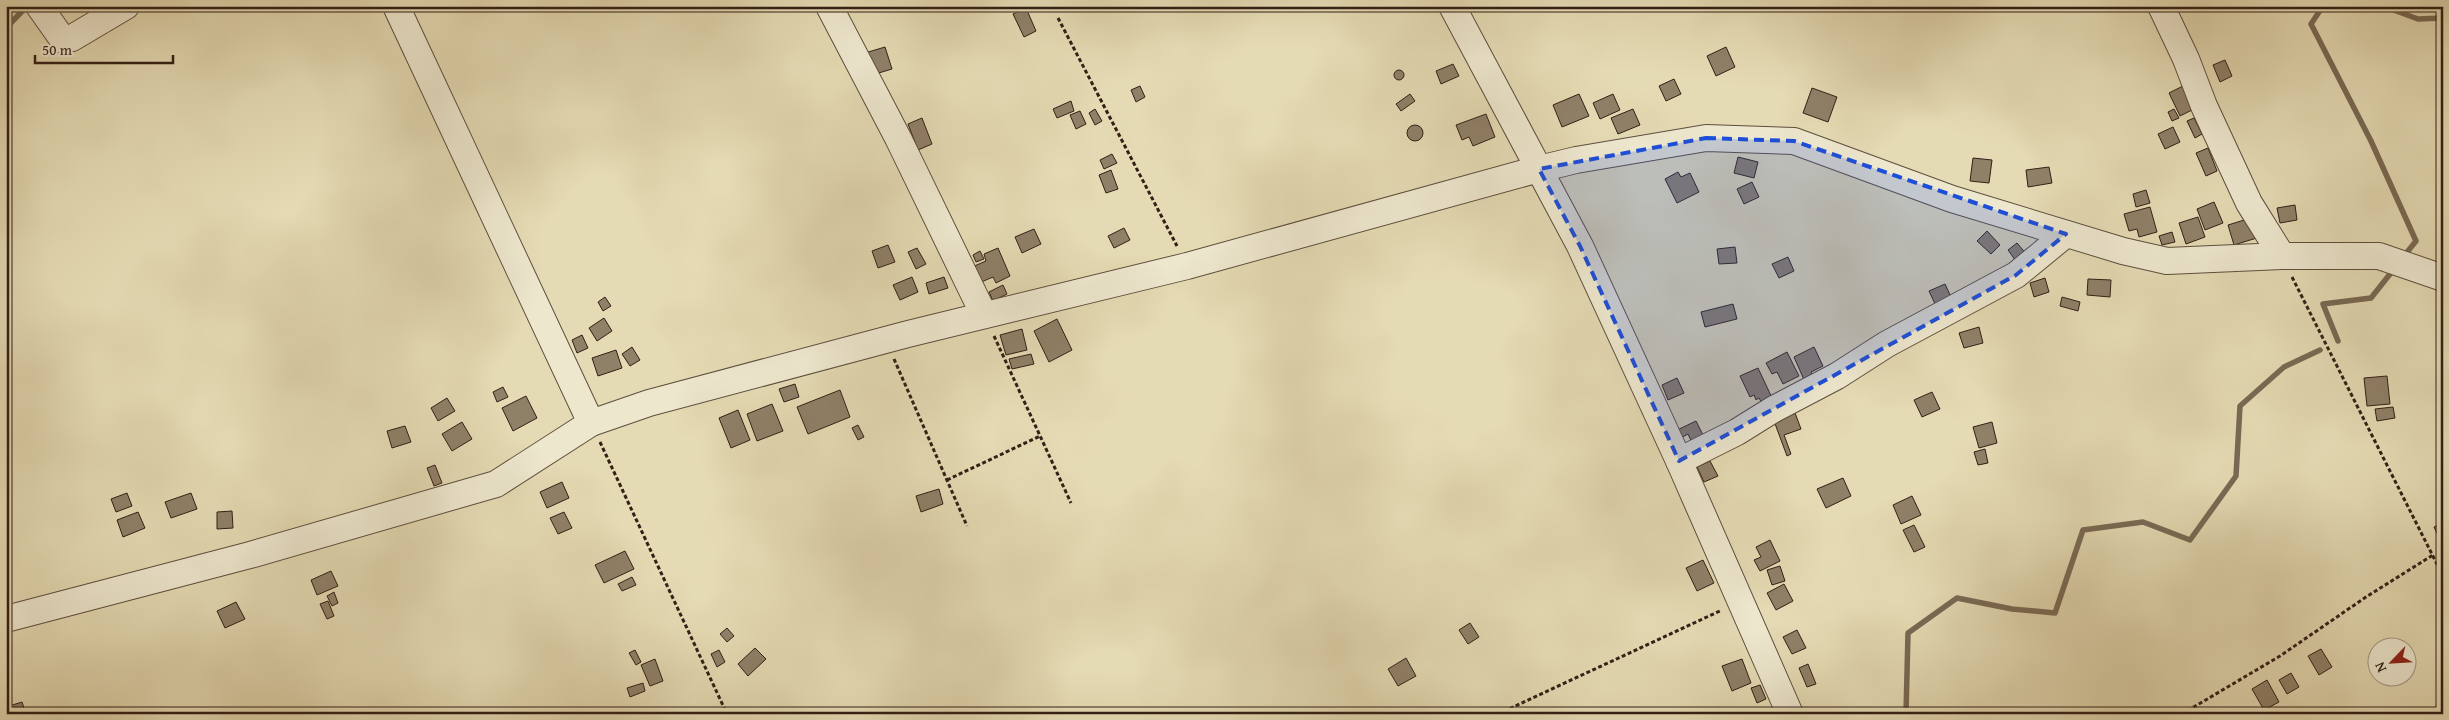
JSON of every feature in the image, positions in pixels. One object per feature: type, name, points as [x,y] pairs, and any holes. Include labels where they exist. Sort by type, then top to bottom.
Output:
[{"type":"street","points":[[39,6],[63,40],[72,38],[126,6]]},
{"type":"street","points":[[396,6],[591,423]]},
{"type":"street","points":[[829,6],[898,138],[984,315]]},
{"type":"street","points":[[1452,6],[1580,246],[1679,461],[1790,714]]},
{"type":"street","points":[[2160,6],[2186,58],[2204,106],[2249,203],[2282,256]]},
{"type":"street","points":[[6,619],[250,555],[496,484],[591,423],[649,402],[984,315],[1187,266],[1539,169],[1576,160],[1706,138],[1794,141],[1952,199],[2122,251],[2167,261],[2282,256],[2379,256],[2443,278]]},
{"type":"street","points":[[1679,461],[1737,432],[1774,409],[1837,376],[1887,344],[2016,275],[2066,234]]},
{"type":"path","points":[[1058,18],[1187,266]]},
{"type":"path","points":[[2282,256],[2443,576]]},
{"type":"path","points":[[984,315],[1071,503]]},
{"type":"path","points":[[886,341],[967,526]]},
{"type":"path","points":[[591,423],[726,714]]},
{"type":"path","points":[[947,480],[1040,436]]},
{"type":"path","points":[[2182,714],[2280,656],[2366,597],[2433,555]]},
{"type":"path","points":[[1498,714],[1741,601]]},
{"type":"highlighted area","points":[[1706,138],[1794,141],[2066,234],[2016,275],[1679,461],[1580,246],[1539,169]]},
{"type":"building","points":[[1026,8],[1036,31],[1024,37],[1013,14]]},
{"type":"building","points":[[885,47],[892,69],[872,75],[865,53]]},
{"type":"building","points":[[1726,47],[1735,67],[1716,76],[1707,56]]},
{"type":"building","points":[[2225,60],[2232,76],[2220,82],[2213,65]]},
{"type":"building","points":[[1453,64],[1459,76],[1441,84],[1436,71]]},
{"type":"building","points":[[1399,70],[1404,75],[1399,80],[1394,75]]},
{"type":"building","points":[[1674,79],[1681,94],[1666,101],[1659,86]]},
{"type":"building","points":[[2185,85],[2196,108],[2180,116],[2169,93]]},
{"type":"building","points":[[1140,86],[1145,97],[1136,102],[1131,90]]},
{"type":"building","points":[[1812,88],[1837,97],[1828,122],[1803,113]]},
{"type":"building","points":[[1410,94],[1415,101],[1401,111],[1396,104]]},
{"type":"building","points":[[1579,94],[1589,116],[1562,127],[1553,105]]},
{"type":"building","points":[[1613,94],[1620,110],[1600,119],[1593,103]]},
{"type":"building","points":[[1071,101],[1074,111],[1057,118],[1053,109]]},
{"type":"building","points":[[1095,109],[1102,121],[1095,125],[1089,113]]},
{"type":"building","points":[[1633,109],[1640,125],[1618,134],[1611,118]]},
{"type":"building","points":[[2174,109],[2179,118],[2172,121],[2168,112]]},
{"type":"building","points":[[1080,111],[1086,124],[1076,129],[1070,115]]},
{"type":"building","points":[[1486,114],[1495,137],[1473,146],[1469,137],[1462,140],[1456,125]]},
{"type":"building","points":[[922,118],[932,144],[918,150],[908,124]]},
{"type":"building","points":[[2194,118],[2202,134],[2195,138],[2187,121]]},
{"type":"building","points":[[1412,125],[1418,125],[1423,130],[1421,139],[1412,141],[1407,136],[1407,130]]},
{"type":"building","points":[[2173,127],[2180,142],[2165,149],[2158,134]]},
{"type":"building","points":[[2208,148],[2217,171],[2206,176],[2196,153]]},
{"type":"building","points":[[1112,154],[1117,163],[1104,169],[1100,160]]},
{"type":"building","points":[[1738,157],[1758,162],[1754,178],[1734,173]]},
{"type":"building","points":[[1973,158],[1992,160],[1989,183],[1970,181]]},
{"type":"building","points":[[2049,167],[2052,183],[2028,187],[2026,170]]},
{"type":"building","points":[[1111,170],[1118,189],[1106,193],[1099,175]]},
{"type":"building","points":[[1678,172],[1681,177],[1690,173],[1699,192],[1677,203],[1665,179]]},
{"type":"building","points":[[1752,182],[1759,197],[1744,204],[1737,189]]},
{"type":"building","points":[[2146,190],[2150,203],[2136,207],[2133,194]]},
{"type":"building","points":[[2214,202],[2223,223],[2205,230],[2197,209]]},
{"type":"building","points":[[2295,205],[2297,220],[2280,223],[2277,208]]},
{"type":"building","points":[[2150,207],[2157,232],[2139,237],[2137,229],[2129,231],[2124,214]]},
{"type":"building","points":[[2198,217],[2205,237],[2186,244],[2179,223]]},
{"type":"building","points":[[2254,217],[2260,237],[2234,245],[2228,225]]},
{"type":"building","points":[[1124,228],[1130,240],[1114,248],[1108,236]]},
{"type":"building","points":[[1034,229],[1041,244],[1022,253],[1015,237]]},
{"type":"building","points":[[1987,231],[2000,245],[1991,254],[1977,241]]},
{"type":"building","points":[[2172,232],[2175,242],[2162,245],[2159,236]]},
{"type":"building","points":[[2017,243],[2028,256],[2018,264],[2008,250]]},
{"type":"building","points":[[888,245],[895,262],[878,268],[872,251]]},
{"type":"building","points":[[1735,247],[1737,263],[1719,264],[1717,249]]},
{"type":"building","points":[[917,248],[926,264],[916,269],[908,252]]},
{"type":"building","points":[[998,248],[1010,276],[996,283],[993,277],[979,283],[972,267],[986,261],[984,254]]},
{"type":"building","points":[[980,251],[984,259],[976,262],[973,255]]},
{"type":"building","points":[[1788,257],[1794,271],[1779,278],[1772,264]]},
{"type":"building","points":[[912,277],[918,292],[900,300],[893,285]]},
{"type":"building","points":[[944,277],[948,288],[929,294],[926,283]]},
{"type":"building","points":[[2045,278],[2049,292],[2034,297],[2030,283]]},
{"type":"building","points":[[2088,279],[2111,280],[2110,297],[2087,295]]},
{"type":"building","points":[[1945,284],[1952,299],[1936,306],[1929,291]]},
{"type":"building","points":[[1003,285],[1007,294],[993,301],[989,292]]},
{"type":"building","points":[[605,297],[611,306],[603,311],[598,302]]},
{"type":"building","points":[[2062,297],[2080,302],[2078,311],[2060,306]]},
{"type":"building","points":[[1733,304],[1737,319],[1705,327],[1701,312]]},
{"type":"building","points":[[604,318],[612,331],[597,341],[589,328]]},
{"type":"building","points":[[1057,319],[1072,350],[1049,362],[1034,331]]},
{"type":"building","points":[[1979,327],[1983,343],[1964,348],[1959,333]]},
{"type":"building","points":[[1022,329],[1027,350],[1006,355],[1000,335]]},
{"type":"building","points":[[582,335],[588,348],[577,353],[572,340]]},
{"type":"building","points":[[632,347],[640,360],[630,366],[622,354]]},
{"type":"building","points":[[1814,347],[1823,366],[1811,372],[1814,377],[1805,382],[1794,357]]},
{"type":"building","points":[[616,350],[622,368],[598,376],[592,358]]},
{"type":"building","points":[[1787,352],[1799,376],[1783,384],[1777,372],[1772,374],[1766,363]]},
{"type":"building","points":[[1031,354],[1034,364],[1012,369],[1009,359]]},
{"type":"building","points":[[1758,368],[1773,400],[1763,405],[1759,398],[1756,400],[1754,395],[1750,397],[1740,376]]},
{"type":"building","points":[[2387,376],[2390,404],[2367,406],[2364,378]]},
{"type":"building","points":[[1677,378],[1684,393],[1668,400],[1662,385]]},
{"type":"building","points":[[795,384],[799,397],[784,402],[779,389]]},
{"type":"building","points":[[503,387],[508,397],[497,402],[493,392]]},
{"type":"building","points":[[840,390],[850,417],[808,434],[797,407]]},
{"type":"building","points":[[1932,392],[1940,409],[1922,417],[1914,400]]},
{"type":"building","points":[[526,396],[537,418],[513,431],[502,408]]},
{"type":"building","points":[[447,398],[455,411],[438,421],[431,408]]},
{"type":"building","points":[[772,404],[783,431],[757,441],[747,414]]},
{"type":"building","points":[[2393,407],[2395,418],[2377,421],[2375,409]]},
{"type":"building","points":[[738,410],[750,440],[731,448],[719,418]]},
{"type":"building","points":[[1795,413],[1801,429],[1784,435],[1791,454],[1787,456],[1774,421]]},
{"type":"building","points":[[1696,421],[1705,439],[1693,445],[1688,434],[1677,440],[1673,432]]},
{"type":"building","points":[[462,422],[472,439],[452,451],[442,434]]},
{"type":"building","points":[[1992,422],[1997,443],[1979,448],[1973,427]]},
{"type":"building","points":[[858,425],[864,437],[858,440],[852,428]]},
{"type":"building","points":[[405,426],[411,442],[392,448],[387,431]]},
{"type":"building","points":[[1985,449],[1988,463],[1978,465],[1974,452]]},
{"type":"building","points":[[1710,461],[1718,476],[1704,482],[1697,467]]},
{"type":"building","points":[[435,465],[442,483],[434,486],[427,468]]},
{"type":"building","points":[[1843,478],[1851,496],[1826,508],[1817,489]]},
{"type":"building","points":[[562,482],[569,498],[547,508],[540,492]]},
{"type":"building","points":[[939,489],[943,504],[921,512],[916,496]]},
{"type":"building","points":[[127,493],[132,506],[116,512],[111,499]]},
{"type":"building","points":[[191,493],[197,509],[171,518],[165,502]]},
{"type":"building","points":[[1912,496],[1921,515],[1901,524],[1893,505]]},
{"type":"building","points":[[232,511],[233,528],[217,529],[217,512]]},
{"type":"building","points":[[138,512],[145,528],[123,537],[117,520]]},
{"type":"building","points":[[564,512],[572,528],[558,534],[550,518]]},
{"type":"building","points":[[2443,523],[2443,541],[2441,542],[2434,527]]},
{"type":"building","points":[[1914,525],[1925,547],[1914,552],[1903,530]]},
{"type":"building","points":[[1770,540],[1780,561],[1760,571],[1754,560],[1761,557],[1756,547]]},
{"type":"building","points":[[625,551],[634,569],[604,583],[595,565]]},
{"type":"building","points":[[1703,560],[1714,583],[1697,591],[1686,568]]},
{"type":"building","points":[[1780,566],[1785,581],[1772,585],[1767,570]]},
{"type":"building","points":[[331,571],[338,586],[317,595],[311,580]]},
{"type":"building","points":[[632,577],[636,585],[622,591],[618,584]]},
{"type":"building","points":[[1784,584],[1793,601],[1776,610],[1767,593]]},
{"type":"building","points":[[334,592],[338,603],[332,606],[327,596]]},
{"type":"building","points":[[328,601],[334,616],[327,619],[320,604]]},
{"type":"building","points":[[236,602],[245,619],[225,628],[217,611]]},
{"type":"building","points":[[1470,623],[1479,637],[1468,644],[1459,630]]},
{"type":"building","points":[[727,628],[734,636],[727,642],[720,634]]},
{"type":"building","points":[[1797,630],[1806,648],[1792,654],[1783,637]]},
{"type":"building","points":[[755,648],[766,659],[748,676],[738,664]]},
{"type":"building","points":[[2321,649],[2332,667],[2319,675],[2308,656]]},
{"type":"building","points":[[635,650],[641,662],[636,665],[629,653]]},
{"type":"building","points":[[719,650],[725,662],[717,667],[711,654]]},
{"type":"building","points":[[1406,658],[1416,676],[1398,686],[1388,669]]},
{"type":"building","points":[[655,659],[663,681],[650,686],[641,665]]},
{"type":"building","points":[[1742,659],[1751,683],[1732,691],[1722,666]]},
{"type":"building","points":[[1808,664],[1816,684],[1807,687],[1799,668]]},
{"type":"building","points":[[2291,673],[2299,687],[2287,694],[2279,680]]},
{"type":"building","points":[[2267,680],[2279,702],[2264,710],[2252,689]]},
{"type":"building","points":[[643,683],[645,691],[630,697],[627,688]]},
{"type":"building","points":[[1760,685],[1766,699],[1757,703],[1751,688]]},
{"type":"building","points":[[22,702],[26,714],[6,714],[6,707]]},
{"type":"waterway","points":[[6,28],[27,6]]},
{"type":"waterway","points":[[2323,6],[2311,24],[2371,141],[2416,241],[2404,256]]},
{"type":"waterway","points":[[2383,6],[2418,19],[2443,18]]},
{"type":"waterway","points":[[2338,341],[2323,304],[2371,298],[2394,269]]},
{"type":"waterway","points":[[1906,714],[1908,633],[1957,598],[2012,609],[2055,613],[2083,530],[2143,522],[2190,540],[2236,476],[2240,406],[2284,367],[2320,350]]}]
